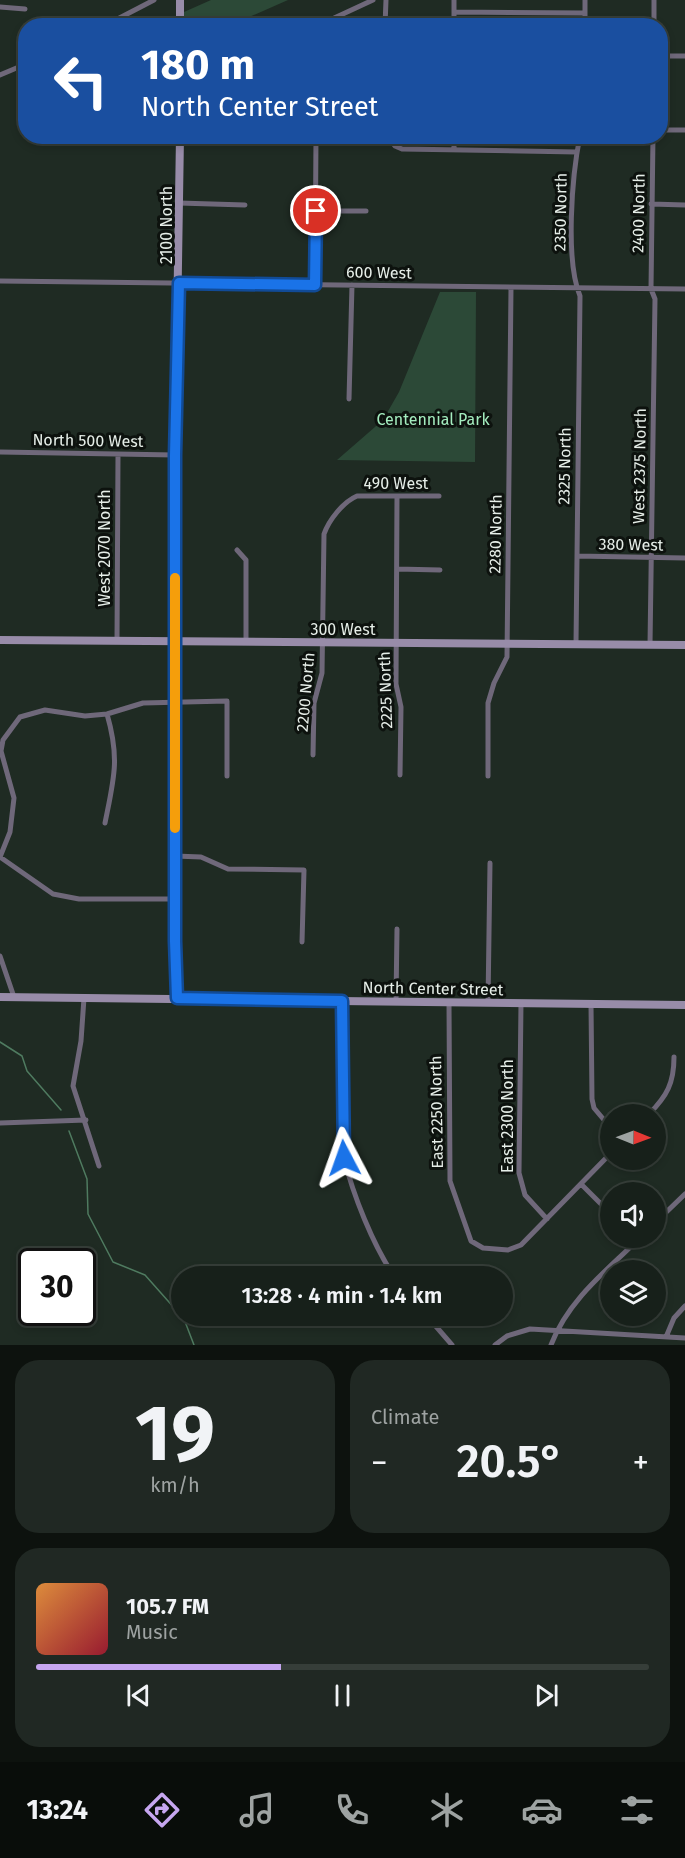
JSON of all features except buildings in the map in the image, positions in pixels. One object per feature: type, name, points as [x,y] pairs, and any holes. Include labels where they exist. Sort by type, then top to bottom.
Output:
[{"type":"street","points":[[119,18],[154,0]]},
{"type":"street","points":[[180,0],[180,18]]},
{"type":"street","points":[[334,18],[373,0]]},
{"type":"street","points":[[385,18],[386,0]]},
{"type":"street","points":[[454,0],[454,18]]},
{"type":"street","points":[[585,0],[585,18]]},
{"type":"street","points":[[654,0],[654,18]]},
{"type":"street","points":[[0,7],[25,9]]},
{"type":"street","points":[[454,12],[585,13]]},
{"type":"street","points":[[668,56],[685,56]]},
{"type":"street","points":[[0,75],[18,67]]},
{"type":"street","points":[[668,129],[685,130]]},
{"type":"street","name":"2100 North","points":[[177,998],[175,455],[180,144]]},
{"type":"street","points":[[315,285],[316,144]]},
{"type":"street","points":[[395,144],[402,149],[577,152]]},
{"type":"street","points":[[454,144],[454,149]]},
{"type":"street","name":"2350 North","points":[[577,288],[573,281],[572,184],[578,144]]},
{"type":"street","name":"2400 North","points":[[651,289],[652,144]]},
{"type":"street","points":[[180,203],[245,205]]},
{"type":"street","points":[[651,204],[685,205]]},
{"type":"street","points":[[316,211],[366,211]]},
{"type":"street","name":"600 West","points":[[0,281],[685,289]]},
{"type":"street","points":[[349,399],[352,285]]},
{"type":"street","name":"2280 North","points":[[488,776],[488,703],[494,683],[504,666],[507,643],[511,288]]},
{"type":"street","name":"2325 North","points":[[576,644],[580,296],[577,288]]},
{"type":"street","name":"West 2375 North","points":[[651,289],[655,299],[651,645]]},
{"type":"street","name":"North 500 West","points":[[0,452],[175,455]]},
{"type":"street","name":"West 2070 North","points":[[117,641],[118,455]]},
{"type":"street","name":"490 West","points":[[328,523],[350,499],[357,496],[439,496]]},
{"type":"street","name":"2225 North","points":[[397,496],[396,684],[401,707],[400,775]]},
{"type":"street","name":"2200 North","points":[[314,755],[314,703],[322,673],[324,534],[328,523]]},
{"type":"street","points":[[237,549],[246,560],[246,642]]},
{"type":"street","name":"380 West","points":[[577,556],[685,558]]},
{"type":"street","points":[[397,569],[440,570]]},
{"type":"street","name":"300 West","points":[[0,640],[685,645]]},
{"type":"street","points":[[175,899],[79,899],[53,894],[0,857],[10,831],[14,798],[1,751],[3,740],[20,717],[33,711],[45,710],[85,716],[107,714],[143,703],[227,701],[227,776]]},
{"type":"street","points":[[105,823],[117,763],[116,744],[107,714]]},
{"type":"street","points":[[175,856],[201,857],[228,869],[304,870],[302,942]]},
{"type":"street","points":[[488,1003],[490,863]]},
{"type":"street","points":[[396,1001],[397,929]]},
{"type":"street","points":[[0,956],[14,997]]},
{"type":"street","name":"North Center Street","points":[[0,997],[685,1005]]},
{"type":"street","points":[[84,998],[81,1041],[73,1086],[86,1120],[99,1166]]},
{"type":"street","points":[[342,1001],[344,1158],[351,1182],[387,1266]]},
{"type":"street","name":"East 2250 North","points":[[449,1002],[450,1181],[471,1240],[483,1248],[515,1248],[547,1219]]},
{"type":"street","name":"East 2300 North","points":[[521,1003],[519,1173],[525,1195],[547,1219]]},
{"type":"street","points":[[591,1004],[592,1099],[594,1108],[600,1115]]},
{"type":"street","points":[[658,1104],[669,1091],[674,1073],[674,1057]]},
{"type":"street","points":[[0,1123],[86,1120]]},
{"type":"street","points":[[547,1219],[600,1164]]},
{"type":"street","points":[[580,1184],[600,1203]]},
{"type":"street","points":[[666,1212],[685,1194]]},
{"type":"street","points":[[551,1345],[557,1329],[576,1300],[628,1248]]},
{"type":"street","points":[[666,1336],[674,1318],[685,1306]]},
{"type":"street","points":[[436,1326],[452,1345]]},
{"type":"street","points":[[495,1345],[518,1332],[557,1329],[685,1338]]},
{"type":"green space","points":[[211,0],[288,0],[247,18],[184,18],[184,12]]},
{"type":"green space","name":"Centennial Park","points":[[440,292],[476,292],[475,462],[337,460],[383,420],[399,392]]},
{"type":"waterway","points":[[0,1042],[22,1056],[27,1071],[61,1110]]},
{"type":"waterway","points":[[69,1131],[87,1179],[88,1214],[113,1262],[145,1275],[184,1319],[194,1345]]},
{"type":"slow traffic","points":[[175,578],[175,828]]},
{"type":"route","points":[[316,211],[315,285],[179,283],[175,455],[175,941],[177,998],[342,1001],[344,1158]]}]
